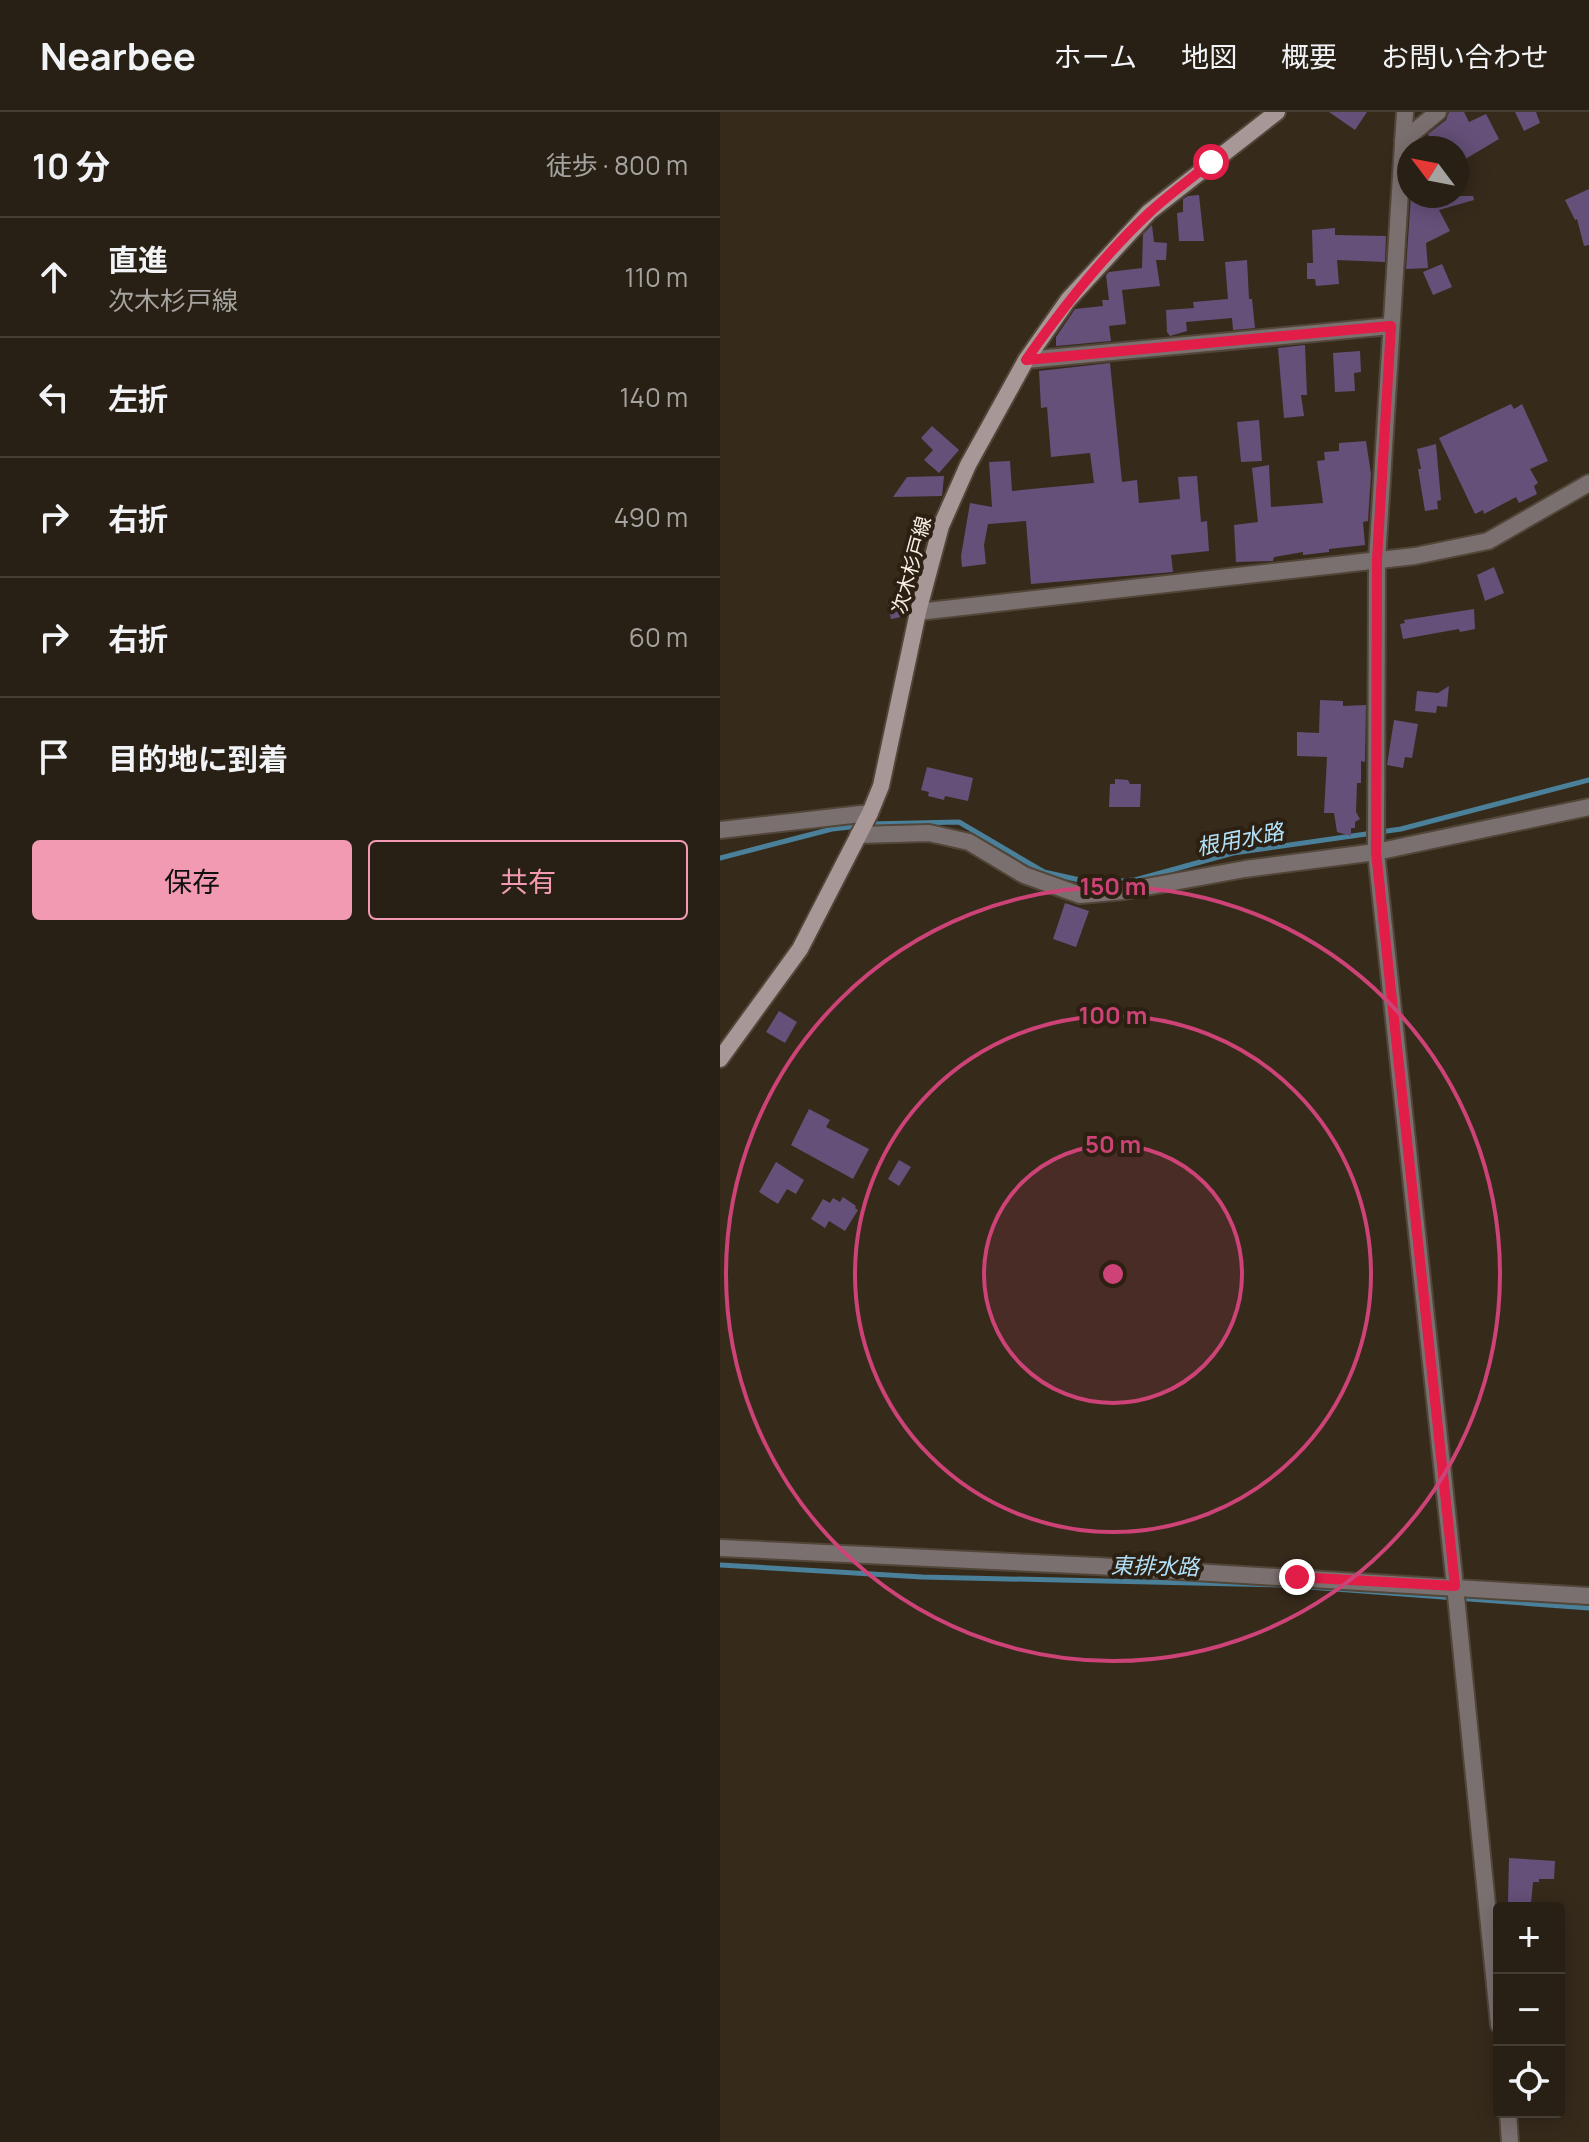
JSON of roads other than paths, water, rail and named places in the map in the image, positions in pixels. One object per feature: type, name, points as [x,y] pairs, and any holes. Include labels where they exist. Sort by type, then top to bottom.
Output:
[{"type":"main road","name":"次木杉戸線","points":[[720,1059],[800,949],[870,813],[881,786],[918,612],[941,526],[968,465],[1026,360],[1068,300],[1149,212],[1277,112]]},
{"type":"street","points":[[1403,136],[1405,112]]},
{"type":"street","points":[[1409,136],[1438,112]]},
{"type":"street","points":[[1399,208],[1377,560],[1376,852],[1494,1974]]},
{"type":"street","points":[[1026,360],[1391,326]]},
{"type":"street","points":[[918,612],[1444,551],[1488,541],[1589,483]]},
{"type":"street","points":[[858,835],[929,833],[969,842],[1024,875],[1080,895],[1376,852],[1589,807]]},
{"type":"street","points":[[720,830],[870,813]]},
{"type":"street","points":[[720,1548],[1455,1586],[1589,1596]]},
{"type":"street","points":[[1508,2118],[1510,2142]]},
{"type":"waterway","name":"根用水路","points":[[869,824],[959,822],[1044,872],[1093,883],[1135,880],[1233,853],[1401,829],[1589,780]]},
{"type":"waterway","name":"根用水路","points":[[720,858],[832,829],[859,826]]},
{"type":"waterway","name":"東排水路","points":[[720,1565],[922,1577],[1282,1585],[1589,1608]]}]
